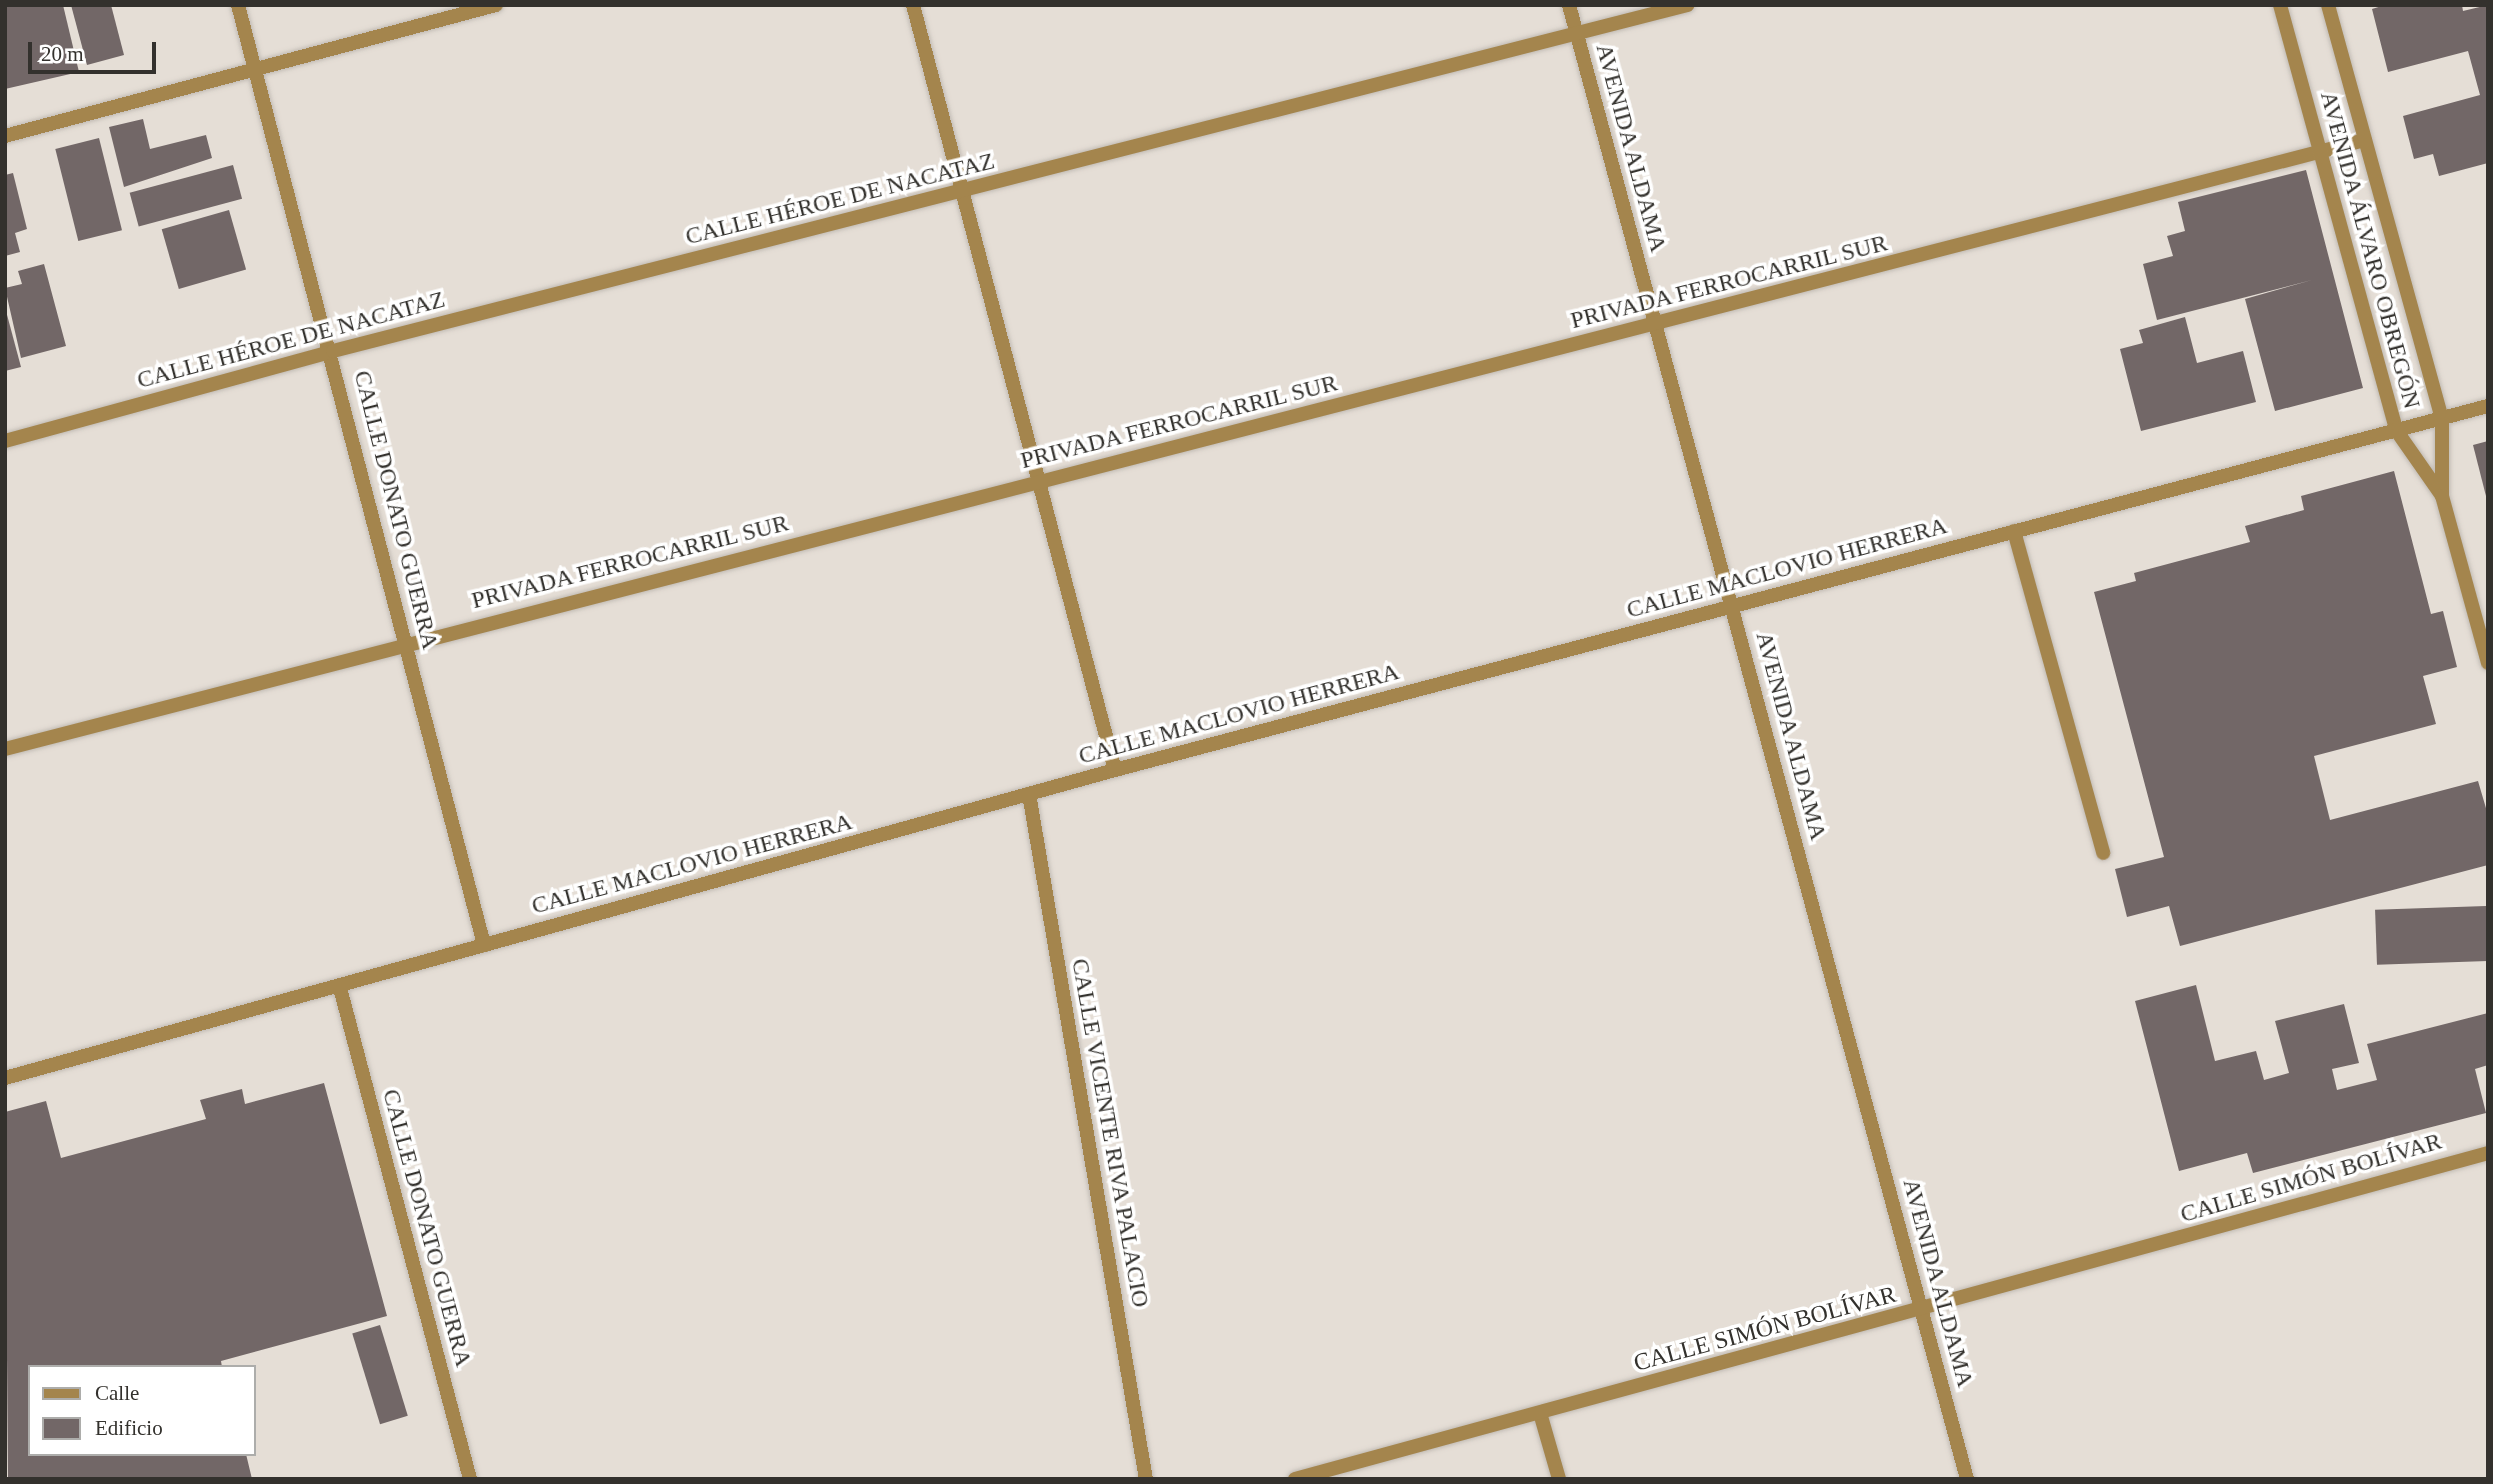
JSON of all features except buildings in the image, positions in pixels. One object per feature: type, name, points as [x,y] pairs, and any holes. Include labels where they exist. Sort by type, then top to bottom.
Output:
[{"type":"street","name":"CALLE DONATO GUERRA","points":[[238,5],[332,351],[484,945]]},
{"type":"street","points":[[5,136],[496,5]]},
{"type":"street","points":[[913,5],[1115,770]]},
{"type":"street","name":"AVENIDA ALDAMA","points":[[1569,5],[1967,1479]]},
{"type":"street","name":"CALLE HÉROE DE NACATAZ","points":[[5,441],[332,351],[1687,5]]},
{"type":"street","name":"AVENIDA ÁLVARO OBREGÓN","points":[[2280,5],[2396,430],[2442,496]]},
{"type":"street","name":"AVENIDA ÁLVARO OBREGÓN","points":[[2328,5],[2442,418],[2442,496],[2488,663]]},
{"type":"street","name":"PRIVADA FERROCARRIL SUR","points":[[5,749],[405,642],[1656,325],[2365,141]]},
{"type":"street","name":"CALLE MACLOVIO HERRERA","points":[[5,1079],[340,988],[484,945],[1115,770],[2488,405]]},
{"type":"street","points":[[2014,531],[2103,853]]},
{"type":"street","name":"CALLE VICENTE RIVA PALACIO","points":[[1029,794],[1146,1479]]},
{"type":"street","name":"CALLE DONATO GUERRA","points":[[340,988],[470,1479]]},
{"type":"street","name":"CALLE SIMÓN BOLÍVAR","points":[[1295,1479],[1922,1310],[2488,1153]]},
{"type":"street","points":[[1540,1413],[1559,1479]]}]
